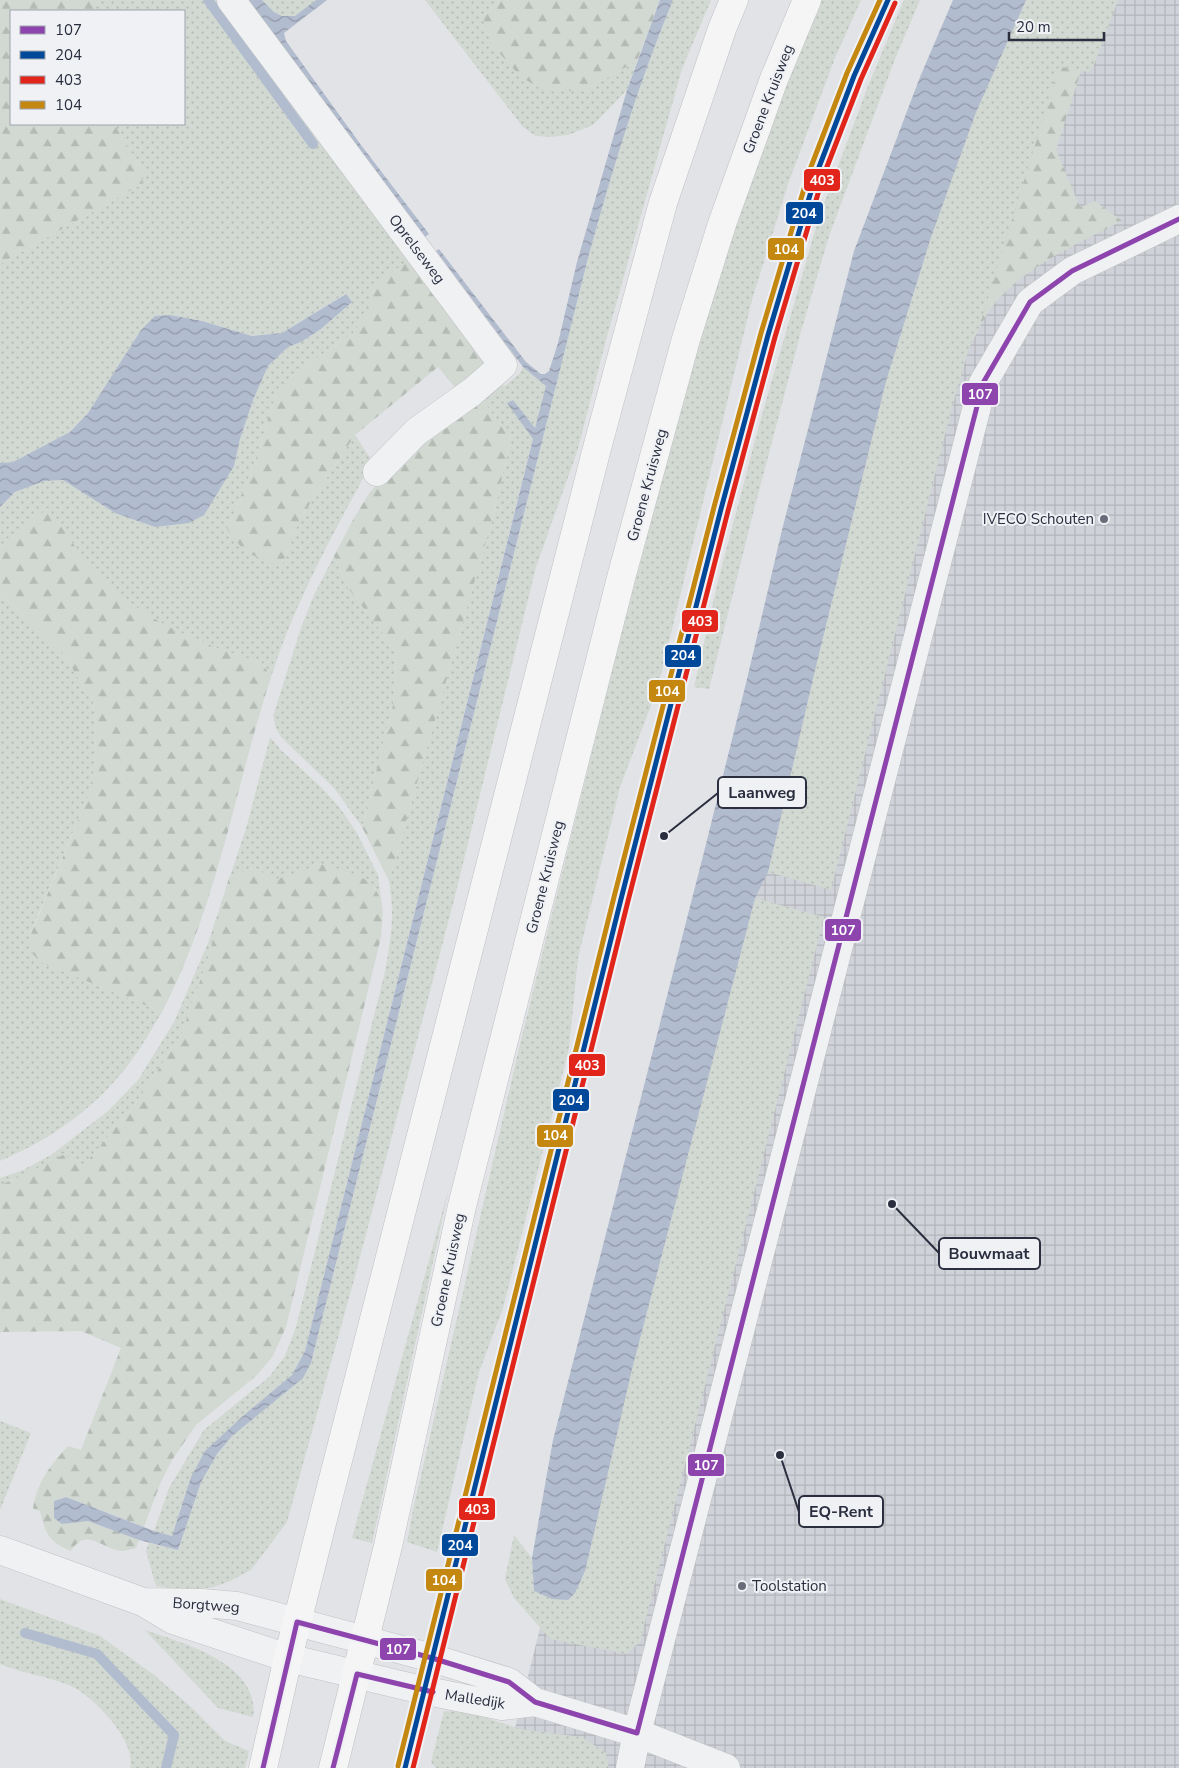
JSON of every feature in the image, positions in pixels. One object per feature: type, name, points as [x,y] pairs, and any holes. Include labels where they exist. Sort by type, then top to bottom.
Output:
[{"type":"main road","points":[[263,1768],[296,1622],[596,452],[663,203],[722,29],[734,0]]},
{"type":"main road","name":"Groene Kruisweg","points":[[333,1768],[388,1546],[462,1206],[621,578],[686,339],[722,224],[774,79],[807,0]]},
{"type":"street","name":"Oprelseweg","points":[[231,0],[503,365],[472,392],[416,432],[377,472]]},
{"type":"street","points":[[630,1768],[637,1733],[983,383],[1030,302],[1072,271],[1179,219]]},
{"type":"street","name":"Borgtweg","points":[[0,1550],[143,1602],[173,1620],[288,1658],[357,1674]]},
{"type":"street","name":"Borgtweg","points":[[143,1602],[202,1603],[237,1606],[365,1640]]},
{"type":"street","name":"Malledijk","points":[[365,1640],[509,1682],[535,1702],[637,1733],[726,1768]]},
{"type":"street","name":"Malledijk","points":[[357,1674],[422,1690],[502,1706],[535,1702]]},
{"type":"shaded area","points":[[992,0],[1179,0],[1179,1768],[505,1768],[858,356]]},
{"type":"green space","points":[[0,0],[95,0],[95,10],[10,10],[10,125],[115,125],[144,173],[142,184],[0,264]]},
{"type":"green space","points":[[95,0],[221,0],[413,258],[352,334],[305,366],[277,390],[254,465],[227,529],[281,567],[300,519],[355,435],[374,464],[366,473],[314,573],[290,624],[271,677],[262,663],[216,647],[171,628],[130,603],[111,588],[88,563],[48,509],[7,539],[0,547],[0,507],[15,492],[44,481],[64,480],[115,513],[155,527],[234,466],[240,439],[253,400],[268,366],[288,347],[301,342],[321,329],[351,303],[345,294],[282,333],[252,336],[202,321],[170,315],[141,330],[88,413],[70,432],[13,462],[0,463],[0,264],[142,184],[144,173],[115,125],[185,125],[185,10],[95,10]]},
{"type":"green space","points":[[262,0],[316,0],[296,15],[287,17],[277,14]]},
{"type":"green space","points":[[425,0],[499,0],[484,16],[583,91],[637,61],[627,90],[593,125],[568,135],[536,136],[523,127]]},
{"type":"green space","points":[[499,0],[660,0],[637,61],[583,91],[545,91],[521,77],[493,46],[484,26],[484,16]]},
{"type":"green space","points":[[673,0],[711,0],[682,69],[606,340],[577,452],[536,567],[454,900],[355,1276],[287,1522],[251,1570],[230,1581],[214,1587],[198,1589],[156,1586],[146,1551],[149,1543],[178,1550],[197,1489],[210,1464],[235,1432],[311,1363],[588,258],[626,128]]},
{"type":"green space","points":[[822,0],[861,0],[835,58],[788,184],[752,300],[658,687],[620,787],[578,958],[569,1048],[503,1308],[479,1372],[437,1552],[407,1542],[413,1510],[519,1048],[620,639],[686,390],[745,190],[801,43]]},
{"type":"green space","points":[[904,0],[920,0],[895,59],[829,236],[802,328],[709,689],[694,687],[717,585],[758,429],[819,217],[868,86]]},
{"type":"green space","points":[[1026,0],[1118,0],[1094,65],[1089,72],[1059,68],[978,331],[969,348],[951,411],[831,890],[768,872],[815,670],[886,381],[931,237],[976,112]]},
{"type":"green space","points":[[1059,67],[1073,68],[1081,71],[1056,150],[1080,207],[1095,201],[1122,221],[1061,252],[1021,278],[989,311],[978,331]]},
{"type":"green space","points":[[413,258],[489,357],[483,374],[458,391],[438,367],[355,435],[300,519],[281,567],[245,552],[227,529],[254,465],[277,390],[305,366],[352,334],[369,312],[369,287]]},
{"type":"green space","points":[[523,367],[547,386],[535,428],[513,400],[507,403],[533,438],[305,1351],[292,1375],[274,1390],[191,1477],[172,1536],[154,1531],[169,1488],[204,1430],[269,1377],[285,1356],[296,1327],[385,972],[392,926],[389,881],[493,517],[511,438],[479,396],[495,387],[506,385],[519,374]]},
{"type":"green space","points":[[479,396],[511,438],[493,517],[389,881],[362,827],[393,705],[396,678],[395,649],[348,588],[334,556],[368,495],[383,476]]},
{"type":"green space","points":[[48,508],[94,570],[111,588],[130,603],[150,616],[194,638],[262,663],[271,677],[211,889],[181,972],[162,1012],[40,962],[32,953],[28,941],[88,796],[94,770],[96,734],[93,702],[64,655],[12,604],[0,596],[0,547],[7,539]]},
{"type":"green space","points":[[334,556],[348,588],[395,649],[396,678],[393,705],[362,827],[334,788],[281,737],[273,716],[300,631],[314,595]]},
{"type":"green space","points":[[0,596],[12,604],[64,655],[93,702],[96,734],[94,770],[88,796],[31,932],[29,941],[31,948],[41,962],[162,1012],[129,1064],[98,1099],[61,1128],[42,1140],[0,1161]]},
{"type":"green space","points":[[270,737],[282,751],[323,789],[340,808],[357,833],[378,875],[382,907],[375,888],[321,864],[278,880],[253,868],[230,877],[209,955],[181,1035],[135,1105],[84,1165],[22,1176],[0,1185],[0,1178],[23,1170],[51,1155],[108,1111],[138,1080],[174,1022],[208,943],[247,825]]},
{"type":"green space","points":[[321,864],[350,872],[366,881],[378,895],[383,913],[381,937],[286,1327],[273,1356],[256,1376],[196,1425],[172,1460],[160,1484],[144,1527],[66,1497],[54,1501],[81,1521],[88,1521],[139,1540],[136,1548],[124,1551],[116,1550],[96,1541],[83,1540],[71,1551],[58,1544],[49,1536],[40,1511],[33,1509],[35,1499],[45,1475],[68,1446],[81,1450],[121,1348],[81,1331],[0,1332],[0,1185],[63,1155],[84,1165],[135,1105],[181,1035],[209,955],[229,877],[253,868],[278,879]]},
{"type":"green space","points":[[755,898],[824,917],[640,1642],[626,1654],[550,1639],[514,1598],[505,1579],[514,1535],[532,1558],[534,1591],[585,1571],[632,1369]]},
{"type":"green space","points":[[449,1188],[372,1543],[352,1538]]},
{"type":"green space","points":[[0,1421],[31,1433],[0,1510]]},
{"type":"green space","points":[[0,1599],[100,1636],[154,1675],[191,1707],[225,1741],[249,1751],[245,1768],[130,1768],[127,1746],[121,1734],[103,1711],[82,1693],[64,1683],[0,1664]]},
{"type":"green space","points":[[145,1630],[198,1649],[232,1670],[245,1683],[252,1699],[253,1717],[218,1708]]},
{"type":"green space","points":[[444,1711],[469,1712],[520,1729],[582,1737],[606,1753],[609,1768],[436,1768],[431,1762]]},
{"type":"water","points":[[247,0],[262,0],[274,12],[282,16],[295,16],[316,0],[327,0],[284,33],[286,41],[361,145],[429,234],[425,237]]},
{"type":"water","points":[[660,0],[673,0],[626,128],[588,258],[311,1363],[303,1378],[232,1436],[217,1454],[201,1482],[178,1550],[139,1540],[88,1521],[62,1524],[54,1518],[54,1501],[66,1497],[154,1531],[172,1536],[191,1477],[205,1451],[292,1375],[305,1351],[533,439],[507,403],[513,400],[535,428],[546,386],[523,367],[436,251],[439,249],[526,362],[541,374],[549,371],[558,343],[577,262],[627,90]]},
{"type":"water","points":[[953,0],[1026,0],[976,112],[931,237],[886,381],[815,670],[768,872],[755,898],[632,1369],[585,1571],[575,1593],[568,1600],[552,1599],[534,1591],[532,1558],[553,1440],[704,852],[782,530],[854,251],[920,77]]},
{"type":"water","points":[[346,294],[352,302],[321,329],[301,342],[288,347],[268,366],[253,400],[240,439],[234,466],[204,515],[189,523],[155,527],[115,513],[63,480],[44,481],[15,492],[0,507],[0,463],[13,462],[70,432],[88,413],[141,330],[155,316],[170,315],[202,321],[252,336],[282,333]]},
{"type":"waterway","points":[[208,0],[313,144]]},
{"type":"waterway","points":[[25,1633],[97,1654],[174,1735],[166,1768]]},
{"type":"transit line","name":"104","points":[[398,1766],[614,897],[714,507],[761,333],[809,172],[847,73],[880,0]]},
{"type":"transit line","name":"204","points":[[405,1768],[621,899],[721,509],[768,335],[816,175],[854,76],[888,0]]},
{"type":"transit line","name":"403","points":[[413,1768],[628,901],[728,511],[775,337],[823,177],[861,79],[895,3]]},
{"type":"transit line","name":"107","points":[[637,1733],[983,383],[1030,302],[1072,271],[1179,219]]},
{"type":"transit line","name":"107","points":[[263,1768],[297,1622],[432,1658],[509,1682],[535,1702],[637,1733]]},
{"type":"transit line","name":"107","points":[[333,1768],[357,1674],[433,1692]]},
{"type":"place","name":"IVECO Schouten","points":[[1104,519]]},
{"type":"place","name":"Laanweg","points":[[664,836]]},
{"type":"place","name":"Bouwmaat","points":[[892,1204]]},
{"type":"place","name":"EQ-Rent","points":[[780,1455]]},
{"type":"place","name":"Toolstation","points":[[742,1586]]}]
